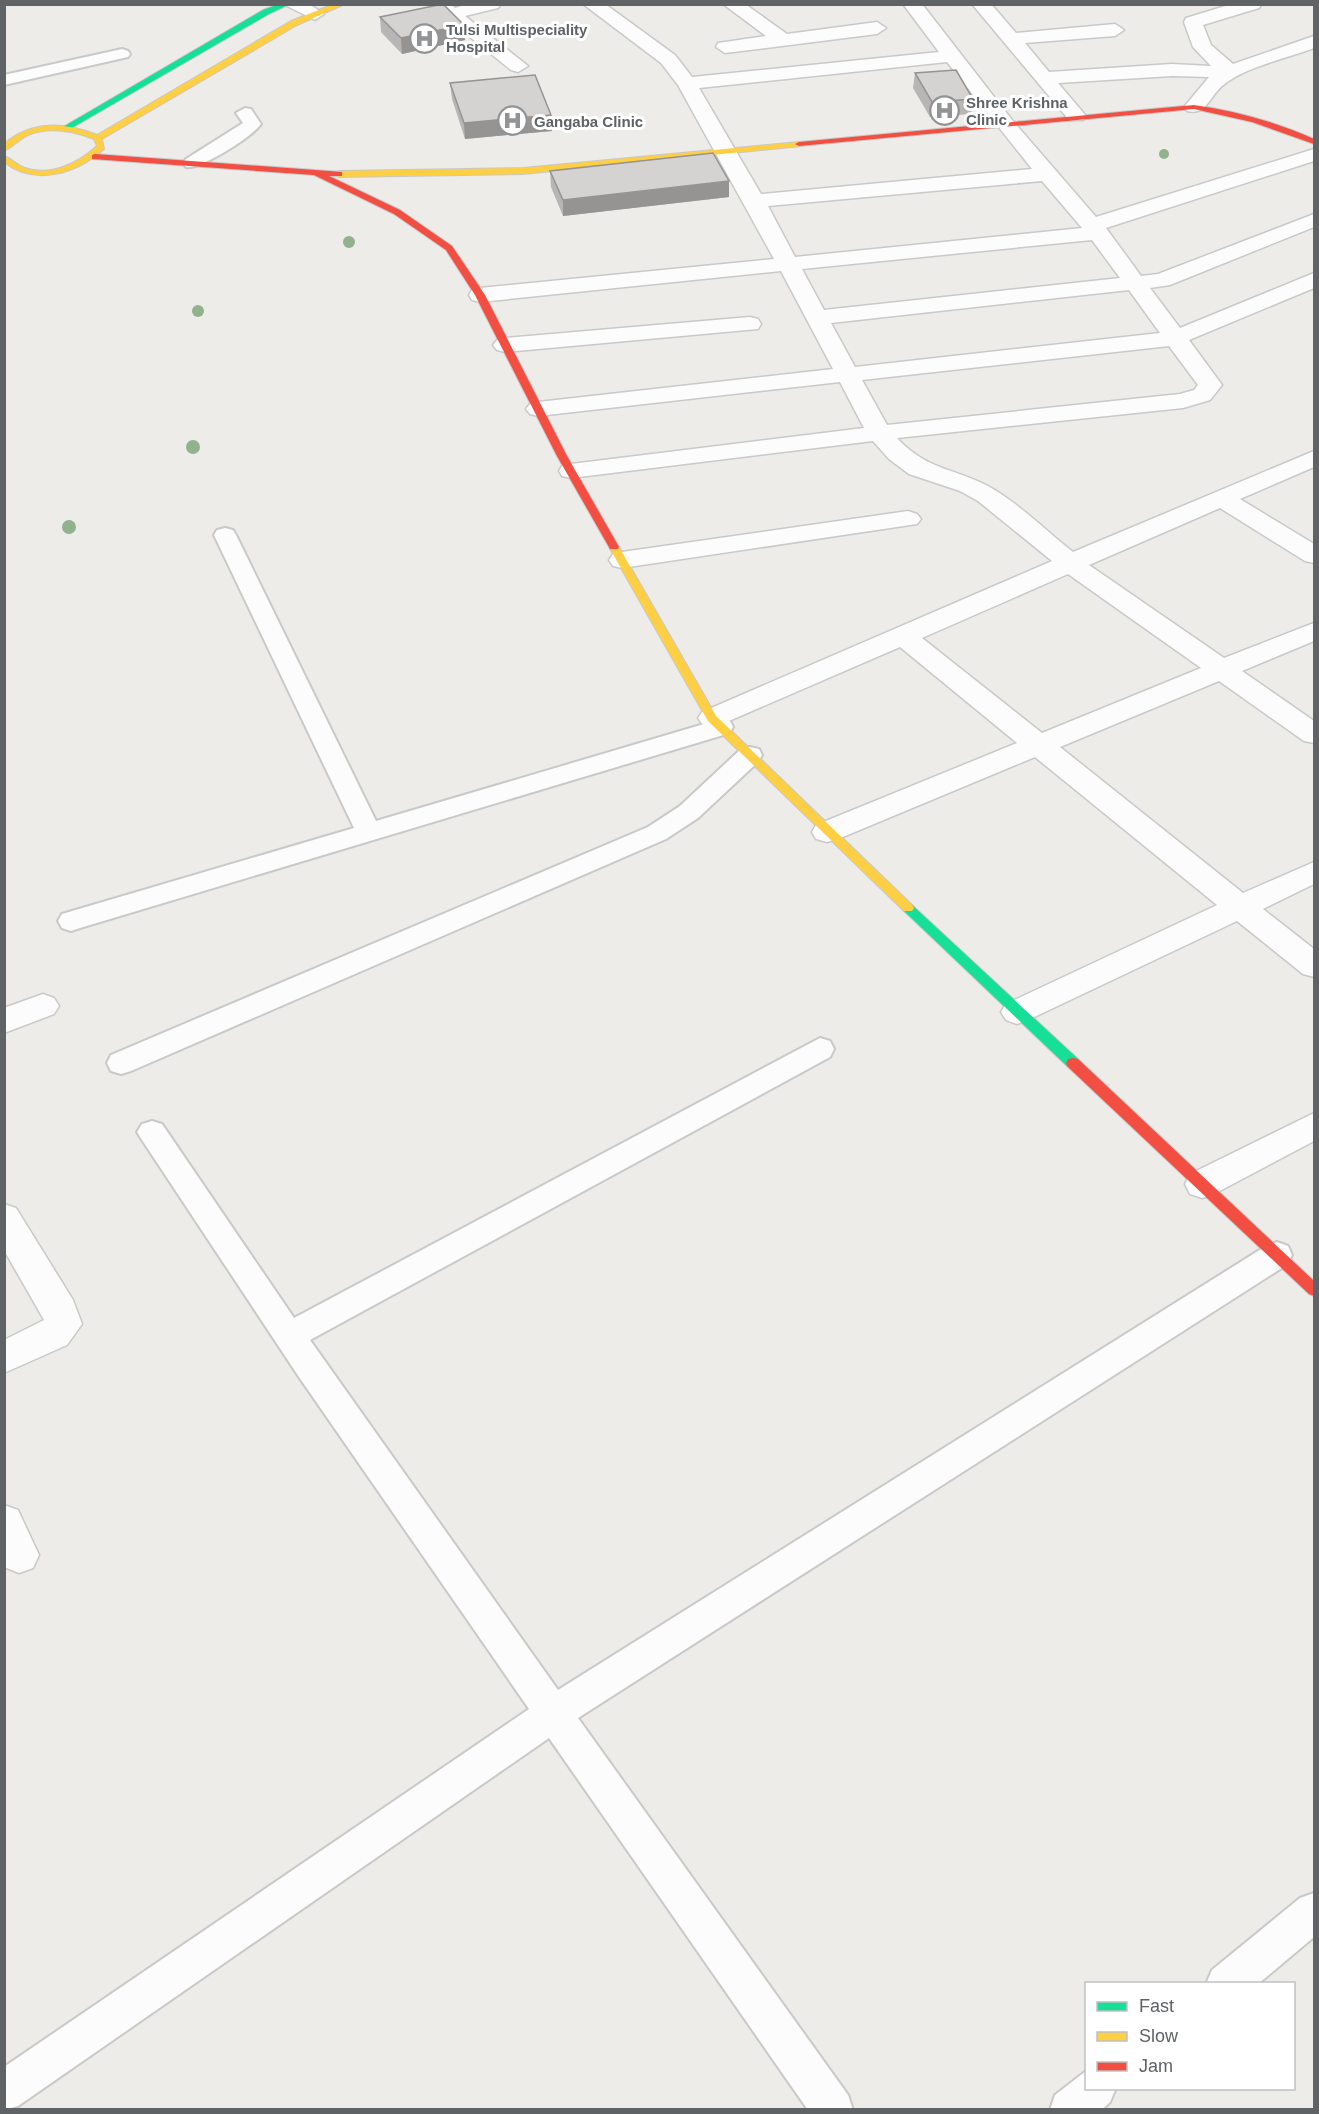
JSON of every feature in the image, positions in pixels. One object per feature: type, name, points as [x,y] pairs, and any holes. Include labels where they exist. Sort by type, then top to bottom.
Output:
[{"type":"street","points":[[67,127],[266,12],[287,4]]},
{"type":"street","points":[[292,4],[315,14]]},
{"type":"street","points":[[98,138],[315,14],[342,4]]},
{"type":"street","points":[[445,9],[492,4]]},
{"type":"street","points":[[592,4],[668,59],[687,83],[755,201],[879,433],[898,454],[918,470],[969,486],[987,496],[1071,564],[1314,734]]},
{"type":"street","points":[[732,4],[784,40]]},
{"type":"street","points":[[571,471],[879,433],[1183,401],[1202,395],[1210,386],[1095,229],[1005,124],[912,4]]},
{"type":"street","points":[[981,4],[1076,116]]},
{"type":"street","points":[[1230,72],[1202,47],[1193,22],[1253,4]]},
{"type":"street","points":[[445,9],[518,66]]},
{"type":"street","points":[[725,47],[876,28]]},
{"type":"street","points":[[1010,39],[1115,30]]},
{"type":"street","points":[[1083,32],[1118,73]]},
{"type":"street","points":[[1194,108],[1215,82],[1230,72],[1314,42]]},
{"type":"street","points":[[687,83],[951,56]]},
{"type":"street","points":[[1044,78],[1172,70],[1230,72]]},
{"type":"street","points":[[95,157],[318,174],[523,171],[1076,116],[1194,108],[1235,113],[1291,131],[1314,142]]},
{"type":"street","points":[[67,127],[86,130],[98,138],[101,147],[95,157],[80,166],[59,171],[11,171],[6,148],[25,133],[67,127]]},
{"type":"street","points":[[480,295],[1095,229],[1314,155]]},
{"type":"street","points":[[318,174],[397,212],[449,248],[480,295],[571,471],[717,723],[827,832],[1314,1290]]},
{"type":"street","points":[[755,201],[1046,174]]},
{"type":"street","points":[[818,318],[1135,284],[1174,276],[1314,220]]},
{"type":"street","points":[[538,409],[1176,338],[1314,280]]},
{"type":"street","points":[[505,345],[750,324]]},
{"type":"street","points":[[717,723],[903,636],[1314,458]]},
{"type":"street","points":[[1221,498],[1314,555]]},
{"type":"street","points":[[622,560],[908,519]]},
{"type":"street","points":[[827,832],[1314,631]]},
{"type":"street","points":[[903,636],[1037,745],[1243,906],[1314,966]]},
{"type":"street","points":[[1017,1012],[1314,872]]},
{"type":"street","points":[[4,1021],[43,1006]]},
{"type":"street","points":[[1202,1184],[1314,1125]]},
{"type":"street","points":[[4,1218],[60,1311],[64,1324],[54,1334],[4,1357]]},
{"type":"lane","points":[[4,80],[122,54]]},
{"type":"lane","points":[[192,163],[247,129],[252,124],[245,113]]},
{"type":"lane","points":[[225,535],[369,832]]},
{"type":"lane","points":[[71,921],[369,832],[717,723]]},
{"type":"lane","points":[[121,1063],[657,833],[689,812],[750,755]]},
{"type":"lane","points":[[289,1336],[820,1049]]},
{"type":"lane","points":[[152,1132],[289,1336],[832,2109]]},
{"type":"lane","points":[[4,2092],[554,1713],[1277,1255]]},
{"type":"lane","points":[[1228,1982],[1314,1912]]},
{"type":"lane","points":[[1070,2109],[1094,2090]]},
{"type":"building","points":[[443,4],[464,25],[401,38],[380,17]]},
{"type":"building","points":[[956,70],[973,99],[932,102],[915,73]]},
{"type":"building","points":[[535,75],[551,115],[464,123],[450,83]]},
{"type":"building","points":[[713,153],[729,181],[563,200],[550,171]]},
{"type":"traffic: fast","points":[[67,127],[266,12],[287,4]]},
{"type":"traffic: fast","points":[[908,908],[1073,1063]]},
{"type":"traffic: slow","points":[[98,138],[294,23],[342,4]]},
{"type":"traffic: slow","points":[[4,149],[25,134],[48,128],[86,133],[98,138],[101,147],[80,163],[54,172],[27,171],[4,158]]},
{"type":"traffic: slow","points":[[339,174],[523,171],[799,144]]},
{"type":"traffic: slow","points":[[614,547],[712,718],[908,908]]},
{"type":"traffic: jam","points":[[799,144],[1194,107],[1255,120],[1314,142]]},
{"type":"traffic: jam","points":[[95,157],[339,174]]},
{"type":"traffic: jam","points":[[318,174],[397,212],[449,248],[480,295],[562,456],[614,547]]},
{"type":"traffic: jam","points":[[1073,1063],[1314,1290]]},
{"type":"place","name":"Tulsi Multispeciality Hospital","points":[[425,38]]},
{"type":"place","name":"Shree Krishna Clinic","points":[[945,111]]},
{"type":"place","name":"Gangaba Clinic","points":[[513,121]]}]
